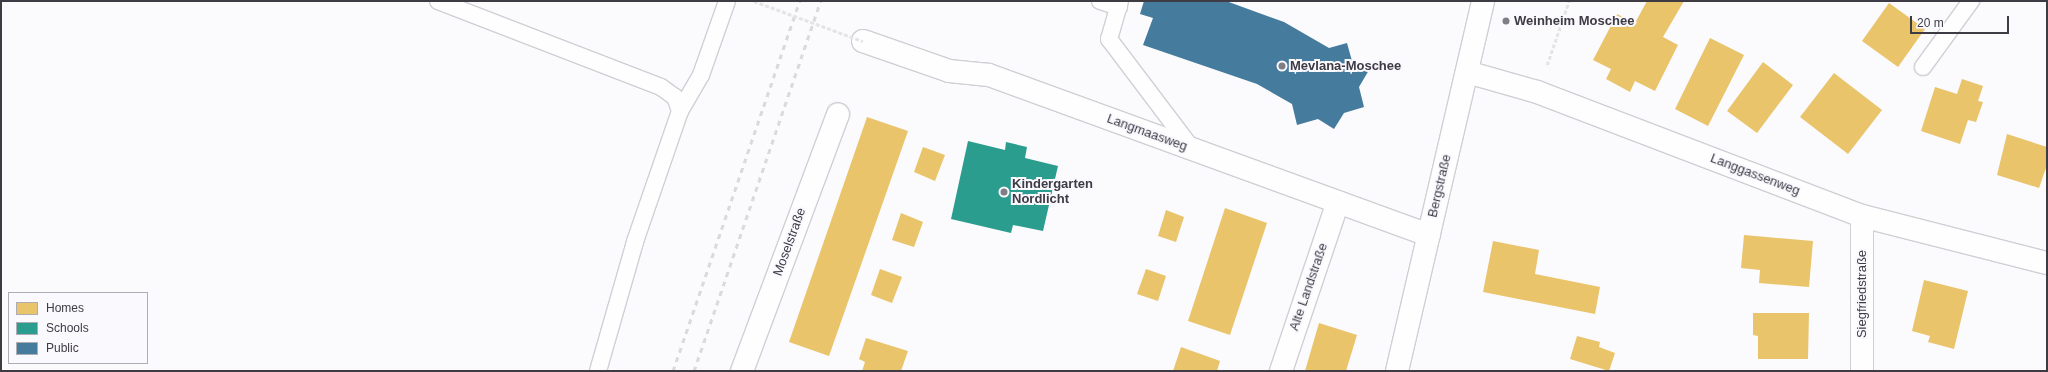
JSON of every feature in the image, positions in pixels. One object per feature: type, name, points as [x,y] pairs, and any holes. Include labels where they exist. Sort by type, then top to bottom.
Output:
[{"type":"street","name":"Bergstraße","points":[[1397,371],[1483,1]]},
{"type":"street","name":"Langmaasweg","points":[[863,41],[949,71],[989,75],[1429,235]]},
{"type":"street","name":"Langgassenweg","points":[[1467,72],[1537,92],[1862,216],[2047,262]]},
{"type":"street","name":"Moselstraße","points":[[748,369],[838,114]]},
{"type":"street","name":"Alte Landstraße","points":[[1281,371],[1338,202]]},
{"type":"street","name":"Siegfriedstraße","points":[[1862,216],[1862,371]]},
{"type":"lane","points":[[438,1],[661,86],[675,96],[680,112]]},
{"type":"lane","points":[[598,371],[635,242],[680,112],[701,75],[727,1]]},
{"type":"lane","points":[[1100,1],[1119,4],[1109,39],[1193,150]]},
{"type":"lane","points":[[1922,67],[1971,1]]},
{"type":"path","points":[[754,1],[863,41]]},
{"type":"path","points":[[1537,92],[1569,1]]},
{"type":"building: Homes","points":[[1647,1],[1684,1],[1663,37],[1678,45],[1655,91],[1635,81],[1630,92],[1606,79],[1611,69],[1593,60],[1617,14],[1635,23]]},
{"type":"building: Homes","points":[[1889,3],[1925,29],[1898,67],[1862,41]]},
{"type":"building: Homes","points":[[1710,38],[1744,55],[1708,126],[1675,109]]},
{"type":"building: Homes","points":[[1763,62],[1793,85],[1757,133],[1727,111]]},
{"type":"building: Homes","points":[[1834,73],[1882,110],[1848,154],[1800,117]]},
{"type":"building: Homes","points":[[1962,79],[1983,86],[1978,101],[1983,102],[1976,122],[1968,120],[1960,144],[1921,131],[1935,87],[1957,94]]},
{"type":"building: Homes","points":[[867,117],[908,131],[829,356],[789,342]]},
{"type":"building: Homes","points":[[2007,134],[2047,147],[2047,165],[2039,188],[1997,175]]},
{"type":"building: Homes","points":[[923,147],[945,155],[935,181],[914,172]]},
{"type":"building: Homes","points":[[1225,208],[1267,223],[1230,335],[1188,321]]},
{"type":"building: Homes","points":[[1166,210],[1184,217],[1176,242],[1158,236]]},
{"type":"building: Homes","points":[[901,213],[923,222],[914,247],[892,240]]},
{"type":"building: Homes","points":[[1744,235],[1813,241],[1809,287],[1759,283],[1760,270],[1741,268]]},
{"type":"building: Homes","points":[[1493,241],[1539,250],[1535,274],[1600,287],[1595,314],[1483,292]]},
{"type":"building: Homes","points":[[880,269],[902,277],[892,303],[871,295]]},
{"type":"building: Homes","points":[[1146,269],[1166,276],[1158,301],[1137,294]]},
{"type":"building: Homes","points":[[1924,280],[1968,291],[1954,349],[1928,342],[1930,336],[1912,331]]},
{"type":"building: Homes","points":[[1753,313],[1809,313],[1808,359],[1758,359],[1758,336],[1753,335]]},
{"type":"building: Homes","points":[[1319,323],[1357,335],[1346,371],[1305,371]]},
{"type":"building: Homes","points":[[1577,336],[1600,342],[1599,347],[1615,353],[1609,371],[1570,359]]},
{"type":"building: Homes","points":[[866,338],[908,351],[901,371],[862,371],[865,362],[859,359]]},
{"type":"building: Homes","points":[[1181,347],[1220,361],[1217,371],[1173,371]]},
{"type":"building: Schools","name":"Kindergarten Nordlicht","points":[[968,141],[1005,150],[1006,142],[1027,147],[1025,158],[1058,166],[1043,231],[1013,225],[1011,233],[951,219]]},
{"type":"building: Public","name":"Mevlana-Moschee","points":[[1144,1],[1226,1],[1284,22],[1329,48],[1347,43],[1352,61],[1369,70],[1359,87],[1364,107],[1344,113],[1334,129],[1318,119],[1297,125],[1292,104],[1257,84],[1143,45],[1153,18],[1140,14]]},
{"type":"railway","points":[[673,371],[800,1]]},
{"type":"railway","points":[[694,371],[821,1]]},
{"type":"place","name":"Weinheim Moschee","points":[[1506,21]]},
{"type":"place","name":"Mevlana-Moschee","points":[[1282,66]]},
{"type":"place","name":"Kindergarten Nordlicht","points":[[1004,192]]}]
